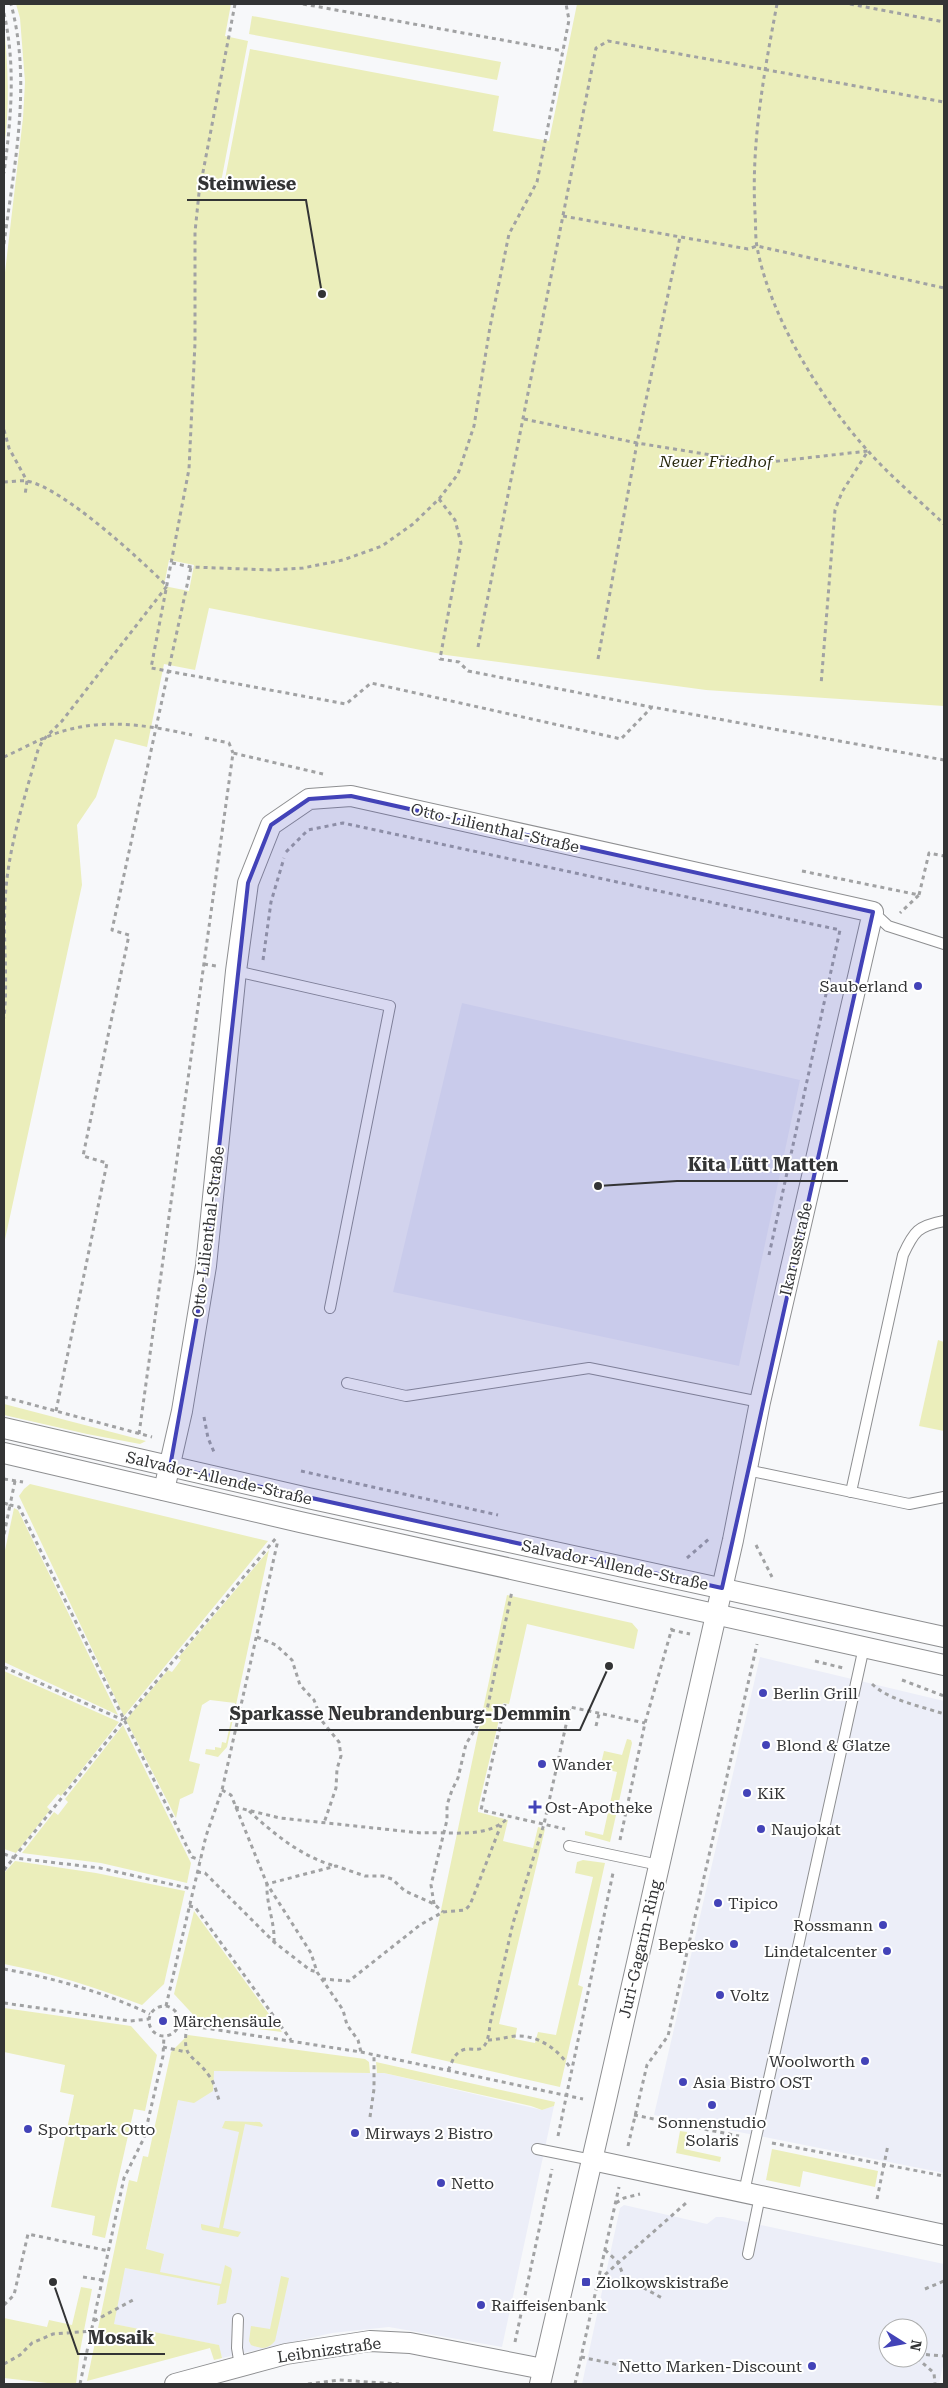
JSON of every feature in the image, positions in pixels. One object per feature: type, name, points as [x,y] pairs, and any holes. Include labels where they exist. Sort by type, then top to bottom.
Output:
[{"type":"street","name":"Otto-Lilienthal-Straße","points":[[164,1490],[176,1443],[206,1266],[236,971],[248,883],[271,825],[310,799],[351,796],[873,912]]},
{"type":"street","name":"Ikarusstraße","points":[[722,1588],[760,1402],[873,912]]},
{"type":"street","name":"Salvador-Allende-Straße","points":[[4,1428],[170,1467],[722,1588],[716,1614],[4,1453]]},
{"type":"street","points":[[722,1588],[944,1637]]},
{"type":"street","points":[[716,1614],[944,1665]]},
{"type":"street","name":"Juri-Gagarin-Ring","points":[[592,2160],[716,1614]]},
{"type":"street","points":[[542,2377],[592,2160],[944,2235]]},
{"type":"street","name":"Leibnizstraße","points":[[175,2384],[286,2354],[370,2341],[410,2343],[511,2362],[542,2377]]},
{"type":"lane","points":[[873,912],[888,926],[944,944]]},
{"type":"lane","points":[[236,971],[390,1006],[330,1308]]},
{"type":"lane","points":[[851,1492],[904,1255],[912,1235],[926,1225],[944,1222]]},
{"type":"lane","points":[[347,1384],[406,1396],[589,1368],[760,1402]]},
{"type":"lane","points":[[747,1470],[909,1504],[944,1497]]},
{"type":"lane","points":[[748,2254],[755,2139],[864,1648]]},
{"type":"lane","points":[[569,1846],[659,1865]]},
{"type":"lane","points":[[537,2148],[592,2160]]},
{"type":"lane","points":[[238,2319],[237,2348],[240,2366]]},
{"type":"path","points":[[4,244],[20,116],[22,79],[16,20],[12,4]]},
{"type":"path","points":[[235,4],[198,203],[195,232],[195,343],[189,469],[151,668],[346,704],[371,683],[621,739],[652,707]]},
{"type":"path","points":[[303,4],[326,6],[563,50]]},
{"type":"path","points":[[172,563],[191,567],[271,570],[304,568],[342,560],[382,546],[413,524],[439,499],[458,474],[474,426],[490,327],[509,234],[537,182],[569,20],[566,4]]},
{"type":"path","points":[[777,4],[757,122],[754,191],[757,246],[766,283],[788,335],[827,396],[868,451],[944,524]]},
{"type":"path","points":[[850,4],[944,22]]},
{"type":"path","points":[[4,13],[12,63],[11,120],[4,173]]},
{"type":"path","points":[[478,647],[596,48],[608,41],[944,102]]},
{"type":"path","points":[[563,216],[748,249],[757,246],[944,288]]},
{"type":"path","points":[[598,659],[637,443],[680,237]]},
{"type":"path","points":[[524,420],[637,443],[736,459],[770,462],[868,451]]},
{"type":"path","points":[[4,430],[10,448],[27,481],[25,496]]},
{"type":"path","points":[[821,685],[835,510],[842,492],[868,451]]},
{"type":"path","points":[[4,482],[27,481],[51,492],[138,557],[167,586]]},
{"type":"path","points":[[439,499],[455,520],[461,543],[440,659],[459,662],[468,671],[652,707],[944,760]]},
{"type":"path","points":[[56,1411],[107,1163],[83,1156],[129,935],[112,930],[191,567]]},
{"type":"path","points":[[4,1018],[7,991],[5,903],[10,856],[43,740],[62,721],[167,586]]},
{"type":"path","points":[[4,757],[60,732],[89,726],[131,724],[192,735]]},
{"type":"path","points":[[139,1434],[233,753],[229,743],[205,738]]},
{"type":"path","points":[[233,753],[328,776]]},
{"type":"path","points":[[260,977],[271,902],[286,851],[308,830],[343,823],[840,930],[768,1257]]},
{"type":"path","points":[[888,926],[919,895],[929,853],[944,856]]},
{"type":"path","points":[[792,869],[919,895]]},
{"type":"path","points":[[4,1397],[139,1434],[224,1454]]},
{"type":"path","points":[[206,1408],[204,1417],[208,1438],[214,1452]]},
{"type":"path","points":[[292,1469],[504,1516]]},
{"type":"path","points":[[4,1534],[15,1481]]},
{"type":"path","points":[[4,1503],[19,1507],[192,1857],[200,1860]]},
{"type":"path","points":[[4,1870],[124,1720],[279,1533],[222,1790],[192,1889],[166,2006]]},
{"type":"path","points":[[688,1556],[711,1537]]},
{"type":"path","points":[[755,1542],[772,1576]]},
{"type":"path","points":[[678,1554],[727,1566]]},
{"type":"path","points":[[763,1574],[781,1579]]},
{"type":"path","points":[[434,1904],[431,1886],[447,1820],[449,1798],[458,1778],[466,1744],[487,1710],[513,1588]]},
{"type":"path","points":[[256,1636],[276,1645],[292,1660],[300,1684],[314,1700],[322,1722],[339,1742],[341,1756],[337,1769],[336,1788],[324,1823]]},
{"type":"path","points":[[575,2384],[635,2110],[647,2065],[668,2036],[757,1648]]},
{"type":"path","points":[[4,1668],[124,1720]]},
{"type":"path","points":[[869,1681],[879,1690],[889,1695],[944,1714]]},
{"type":"path","points":[[505,1704],[481,1810],[573,1831]]},
{"type":"path","points":[[448,2070],[456,2055],[463,2050],[481,2048],[485,2046],[488,2040],[513,1923],[544,1824],[570,1707],[645,1724]]},
{"type":"path","points":[[596,1726],[599,1714]]},
{"type":"path","points":[[222,1790],[231,1795],[267,1884],[311,1952],[317,1972],[343,2010],[347,2025],[358,2040],[361,2052]]},
{"type":"path","points":[[235,1807],[280,1818],[421,1833],[469,1834],[501,1825]]},
{"type":"path","points":[[248,1811],[274,1834],[317,1861],[365,1876],[383,1876],[392,1879],[405,1890],[434,1904],[443,1912]]},
{"type":"path","points":[[322,1980],[349,1981],[420,1925],[443,1912],[465,1910],[470,1905],[501,1825],[509,1816]]},
{"type":"path","points":[[4,1854],[15,1858],[100,1868],[192,1889]]},
{"type":"path","points":[[267,1884],[336,1866]]},
{"type":"path","points":[[197,1872],[205,1873],[274,1942],[310,1970],[317,1972]]},
{"type":"path","points":[[267,1884],[266,1896],[274,1930],[274,1942]]},
{"type":"path","points":[[189,1906],[195,1907],[291,2040]]},
{"type":"path","points":[[4,1969],[33,1974],[91,1991],[150,2014]]},
{"type":"path","points":[[4,2003],[130,2021],[149,2019]]},
{"type":"path","points":[[166,2006],[178,2014],[179,2024],[173,2033],[164,2036],[154,2033],[149,2019],[150,2014],[157,2007],[166,2006]]},
{"type":"path","points":[[179,2024],[374,2054],[635,2110]]},
{"type":"path","points":[[186,2052],[184,2041],[187,2026]]},
{"type":"path","points":[[80,2384],[124,2178],[144,2138],[163,2056],[164,2036]]},
{"type":"path","points":[[488,2040],[526,2036],[548,2044],[564,2059],[571,2069]]},
{"type":"path","points":[[163,2046],[186,2052],[211,2077],[220,2103]]},
{"type":"path","points":[[370,2117],[374,2089],[374,2054]]},
{"type":"path","points":[[511,2362],[566,2096]]},
{"type":"path","points":[[634,2115],[944,2176]]},
{"type":"path","points":[[872,2219],[888,2145]]},
{"type":"path","points":[[598,2280],[686,2202]]},
{"type":"path","points":[[4,2305],[14,2295],[28,2234],[109,2251]]},
{"type":"path","points":[[605,2250],[618,2262],[624,2278],[662,2298]]},
{"type":"path","points":[[83,2276],[102,2280]]},
{"type":"path","points":[[925,2289],[944,2281]]},
{"type":"path","points":[[94,2321],[133,2300]]},
{"type":"path","points":[[4,2364],[20,2355],[32,2343],[53,2334],[92,2331]]},
{"type":"path","points":[[928,2355],[944,2356]]},
{"type":"path","points":[[581,2357],[647,2371]]},
{"type":"path","points":[[928,2368],[934,2373],[935,2384]]},
{"type":"path","points":[[308,2384],[339,2380],[399,2384]]},
{"type":"highlighted area","points":[[351,796],[873,912],[722,1588],[170,1467],[206,1266],[248,883],[271,825],[309,799]]},
{"type":"shaded area","points":[[462,1003],[800,1080],[739,1366],[393,1292]]},
{"type":"shaded area","points":[[760,1657],[944,1701],[944,2173],[654,2115]]},
{"type":"shaded area","points":[[214,2071],[384,2073],[542,2110],[554,2106],[502,2347],[389,2327],[332,2333],[222,2358],[218,2345],[113,2324],[124,2268],[159,2274],[146,2250],[178,2100]]},
{"type":"shaded area","points":[[624,2205],[707,2224],[716,2217],[723,2217],[944,2264],[944,2361],[939,2384],[582,2384],[620,2208]]},
{"type":"green space","name":"Neuer Friedhof","points":[[16,4],[231,4],[225,36],[248,41],[221,182],[236,185],[236,182],[225,179],[250,49],[499,96],[493,131],[549,141],[577,4],[944,4],[944,706],[706,690],[446,655],[209,608],[195,670],[164,664],[147,747],[115,739],[96,797],[77,825],[82,885],[4,1244],[4,281],[23,118],[25,82],[20,18]],"holes":[[[169,560],[194,565],[189,591],[164,586]]]},
{"type":"green space","points":[[252,16],[501,62],[497,80],[249,34]]},
{"type":"green space","points":[[4,25],[8,86],[4,148]]},
{"type":"green space","points":[[938,1340],[944,1342],[944,1431],[919,1426]]},
{"type":"green space","points":[[4,1404],[146,1441],[140,1444],[4,1415]]},
{"type":"green space","points":[[30,1484],[268,1541],[124,1716],[19,1496]]},
{"type":"green space","points":[[14,1508],[18,1510],[118,1715],[4,1662],[4,1555]]},
{"type":"green space","points":[[269,1550],[227,1747],[218,1757],[205,1754],[206,1749],[215,1750],[215,1747],[221,1748],[222,1742],[226,1743],[235,1703],[210,1700],[202,1705],[189,1761],[200,1764],[193,1793],[180,1799],[176,1818],[126,1720],[168,1670],[172,1672],[181,1660],[178,1658]]},
{"type":"green space","points":[[507,1595],[632,1623],[638,1630],[634,1649],[527,1624],[509,1704],[503,1703],[478,1808],[478,1812],[508,1820],[503,1841],[533,1848],[538,1827],[545,1829],[499,2024],[517,2028],[515,2039],[535,2043],[538,2032],[556,2035],[593,1877],[575,1873],[577,1862],[583,1860],[605,1863],[578,1985],[583,1987],[560,2087],[411,2053]]},
{"type":"green space","points":[[4,1671],[119,1722],[61,1796],[58,1794],[47,1807],[50,1810],[16,1853],[4,1849]]},
{"type":"green space","points":[[123,1725],[191,1863],[187,1883],[101,1863],[22,1853],[54,1812],[58,1815],[68,1802],[65,1799]]},
{"type":"green space","points":[[627,1739],[631,1740],[632,1743],[610,1842],[585,1835],[585,1831],[603,1835],[617,1772],[600,1768],[604,1751],[622,1755]]},
{"type":"green space","points":[[15,1861],[96,1873],[185,1891],[164,1984],[142,2005],[74,1982],[4,1964],[4,1873]]},
{"type":"green space","points":[[194,1911],[282,2032],[200,2022],[174,1994]]},
{"type":"green space","points":[[4,2008],[131,2026],[157,2055],[145,2111],[134,2109],[105,2238],[92,2235],[95,2216],[51,2207],[74,2095],[60,2092],[65,2065],[4,2052]]},
{"type":"green space","points":[[188,2035],[365,2059],[369,2062],[370,2073],[214,2071],[213,2091],[194,2103],[178,2100],[146,2249],[164,2254],[160,2272],[221,2284],[225,2265],[231,2268],[226,2303],[217,2305],[220,2286],[125,2268],[114,2324],[219,2345],[222,2358],[214,2360],[210,2348],[87,2381],[129,2180],[137,2182],[143,2156],[148,2157],[171,2052]]},
{"type":"green space","points":[[376,2062],[555,2102],[554,2106],[542,2110],[384,2073],[377,2073]]},
{"type":"green space","points":[[225,2121],[260,2122],[263,2125],[262,2127],[245,2124],[223,2228],[241,2232],[238,2237],[202,2230],[201,2227],[201,2224],[219,2228],[239,2132],[222,2128]]},
{"type":"green space","points":[[680,2131],[687,2132],[684,2149],[721,2157],[720,2162],[676,2153]]},
{"type":"green space","points":[[772,2149],[878,2171],[875,2187],[803,2171],[800,2187],[766,2180]]},
{"type":"green space","points":[[281,2276],[289,2278],[275,2341],[264,2348],[251,2345],[249,2341],[251,2326],[270,2329]]},
{"type":"green space","points":[[81,2287],[92,2289],[80,2351],[76,2384],[56,2384],[4,2378],[4,2318],[47,2327],[49,2320],[72,2325]]},
{"type":"place","name":"Steinwiese","points":[[322,294]]},
{"type":"place","name":"Sauberland","points":[[918,986]]},
{"type":"place","name":"Kita Lütt Matten","points":[[598,1186]]},
{"type":"place","name":"Sparkasse Neubrandenburg-Demmin","points":[[609,1666]]},
{"type":"place","name":"Berlin Grill","points":[[763,1693]]},
{"type":"place","name":"Blond & Glatze","points":[[766,1745]]},
{"type":"place","name":"Wander","points":[[542,1764]]},
{"type":"place","name":"KiK","points":[[747,1793]]},
{"type":"place","name":"Ost-Apotheke","points":[[535,1807]]},
{"type":"place","name":"Naujokat","points":[[761,1829]]},
{"type":"place","name":"Tipico","points":[[718,1903]]},
{"type":"place","name":"Rossmann","points":[[883,1925]]},
{"type":"place","name":"Bepesko","points":[[734,1944]]},
{"type":"place","name":"Lindetalcenter","points":[[887,1951]]},
{"type":"place","name":"Voltz","points":[[720,1995]]},
{"type":"place","name":"Märchensäule","points":[[163,2021]]},
{"type":"place","name":"Woolworth","points":[[865,2061]]},
{"type":"place","name":"Asia Bistro OST","points":[[683,2082]]},
{"type":"place","name":"Sonnenstudio Solaris","points":[[712,2105]]},
{"type":"place","name":"Sportpark Otto","points":[[28,2129]]},
{"type":"place","name":"Mirways 2 Bistro","points":[[355,2133]]},
{"type":"place","name":"Netto","points":[[441,2183]]},
{"type":"place","name":"Mosaik","points":[[53,2282]]},
{"type":"place","name":"Ziolkowskistraße","points":[[586,2282]]},
{"type":"place","name":"Raiffeisenbank","points":[[481,2305]]},
{"type":"place","name":"Netto Marken-Discount","points":[[812,2366]]}]
